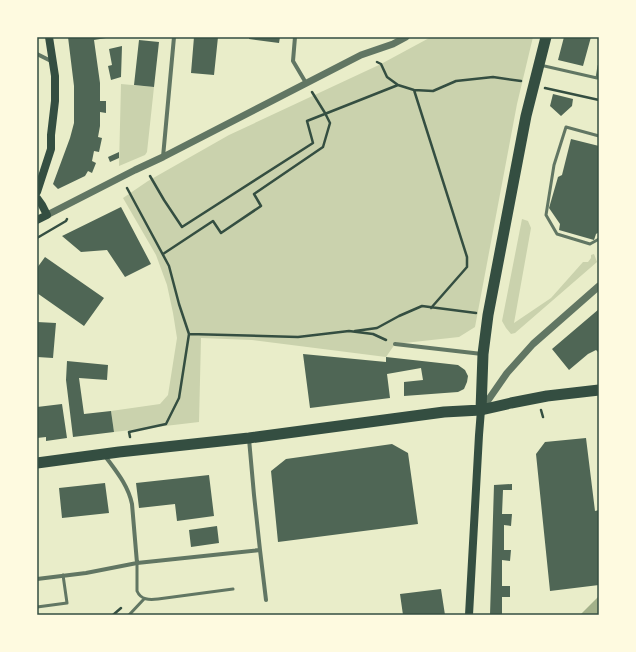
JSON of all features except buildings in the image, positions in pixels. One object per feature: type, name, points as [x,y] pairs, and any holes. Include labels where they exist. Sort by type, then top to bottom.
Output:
[{"type":"highway","points":[[481,410],[483,354],[488,315],[526,116],[546,37]]},
{"type":"highway","points":[[37,463],[249,438],[444,412],[481,410],[547,396],[599,390]]},
{"type":"main road","points":[[37,192],[51,149],[55,101],[55,76],[49,37]]},
{"type":"main road","points":[[37,198],[47,215],[37,220]]},
{"type":"main road","points":[[469,615],[481,410]]},
{"type":"street","points":[[163,157],[174,37]]},
{"type":"street","points":[[295,37],[293,61],[306,83]]},
{"type":"street","points":[[47,215],[361,55],[393,44],[406,37]]},
{"type":"street","points":[[37,54],[53,62]]},
{"type":"street","points":[[481,410],[507,373],[533,344],[599,286]]},
{"type":"street","points":[[395,344],[483,354]]},
{"type":"street","points":[[249,438],[266,600]]},
{"type":"street","points":[[104,454],[127,488],[130,496],[138,563]]},
{"type":"street","points":[[37,579],[138,563],[260,550]]},
{"type":"lane","points":[[539,65],[597,78],[599,66]]},
{"type":"lane","points":[[599,136],[566,127],[554,165],[546,215],[557,234],[590,244],[599,239]]},
{"type":"lane","points":[[138,563],[137,591],[138,594],[144,598],[158,600],[233,589]]},
{"type":"lane","points":[[37,607],[67,603],[63,575]]},
{"type":"lane","points":[[129,615],[144,598]]},
{"type":"path","points":[[374,59],[381,64],[387,77],[398,85],[414,90],[433,91],[456,81],[493,77],[519,80],[534,85],[599,100]]},
{"type":"path","points":[[150,177],[182,227],[313,143],[307,121],[398,85]]},
{"type":"path","points":[[414,90],[467,257],[467,267],[431,308]]},
{"type":"path","points":[[163,254],[213,221],[221,233],[261,206],[254,194],[323,147],[330,123],[313,94]]},
{"type":"path","points":[[125,185],[169,266],[189,334],[179,398],[166,424],[129,432],[131,451]]},
{"type":"path","points":[[37,238],[66,221]]},
{"type":"path","points":[[189,334],[298,337],[377,328],[422,306],[488,315]]},
{"type":"path","points":[[349,331],[373,334],[395,344]]},
{"type":"shaded area","points":[[431,37],[533,37],[517,104],[475,327],[459,337],[395,344],[386,357],[252,340],[201,338],[199,422],[114,432],[111,411],[160,404],[168,395],[177,338],[167,285],[156,255],[123,198],[148,181],[229,135],[381,64]]},
{"type":"shaded area","points":[[121,84],[154,87],[147,152],[145,155],[119,166]]},
{"type":"shaded area","points":[[522,219],[528,221],[531,228],[514,323],[551,298],[583,262],[588,262],[591,255],[594,254],[597,262],[515,333],[511,334],[502,321]]},
{"type":"shaded area","points":[[599,596],[599,615],[580,615]]}]
